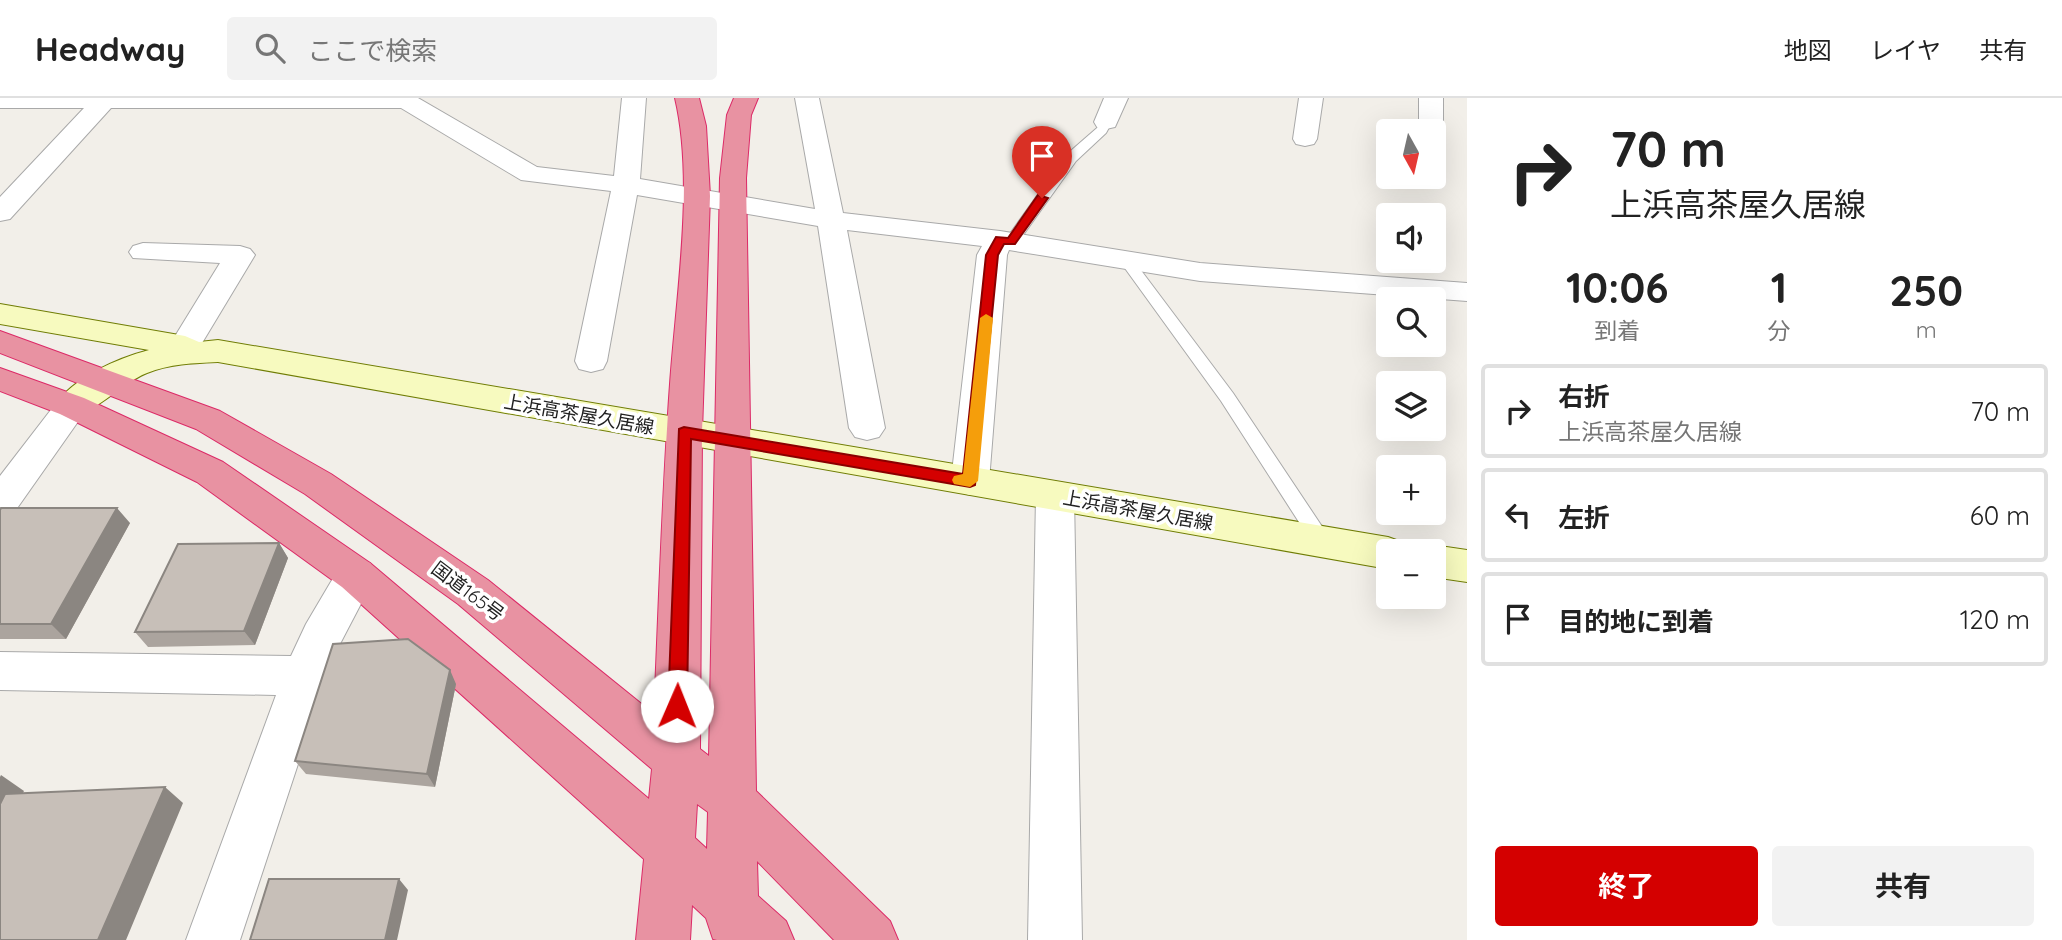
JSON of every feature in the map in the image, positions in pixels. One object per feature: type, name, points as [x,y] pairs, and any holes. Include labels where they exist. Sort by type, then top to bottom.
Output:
[{"type":"highway","points":[[663,940],[676,760],[684,432],[697,196],[694,126],[687,98]]},
{"type":"highway","points":[[744,928],[731,800],[733,203],[739,115],[746,98]]},
{"type":"highway","name":"国道165号","points":[[0,341],[208,420],[318,484],[473,592],[676,760],[731,800],[871,940]]},
{"type":"highway","points":[[0,379],[72,405],[210,472],[356,575],[670,849],[744,928]]},
{"type":"main road","points":[[0,314],[218,351]]},
{"type":"main road","name":"上浜高茶屋久居線","points":[[72,405],[120,372],[163,356],[218,351],[1376,551]]},
{"type":"main road","points":[[1446,563],[1467,566]]},
{"type":"street","points":[[0,213],[107,98]]},
{"type":"street","points":[[0,101],[107,98],[355,103],[404,100],[530,174],[697,196],[831,220],[1005,241],[1200,272],[1467,292]]},
{"type":"street","points":[[591,361],[626,186],[634,98]]},
{"type":"street","points":[[807,98],[867,428]]},
{"type":"street","points":[[1106,122],[1116,98]]},
{"type":"street","points":[[1305,139],[1311,98]]},
{"type":"street","points":[[970,481],[992,255],[1005,241]]},
{"type":"street","points":[[144,252],[240,255],[184,346]]},
{"type":"street","points":[[0,504],[72,405]]},
{"type":"street","points":[[1055,496],[1055,940]]},
{"type":"street","points":[[213,940],[305,676],[321,636],[356,575]]},
{"type":"street","points":[[0,671],[305,676]]},
{"type":"lane","points":[[1005,241],[1071,158],[1102,130],[1106,122]]},
{"type":"lane","points":[[1126,260],[1227,397],[1322,541]]},
{"type":"building","points":[[1,508],[117,508],[51,624],[0,624]]},
{"type":"building","points":[[279,543],[244,631],[135,632],[178,544]]},
{"type":"building","points":[[408,639],[450,670],[427,774],[295,761],[333,644]]},
{"type":"building","points":[[165,787],[98,940],[0,940],[0,804],[5,794]]},
{"type":"building","points":[[269,879],[399,879],[385,940],[250,940]]},
{"type":"slow traffic","points":[[960,480],[970,481],[986,318]]},
{"type":"route","points":[[677,706],[684,432],[970,481],[992,255],[1000,240],[1011,242],[1042,198]]}]
